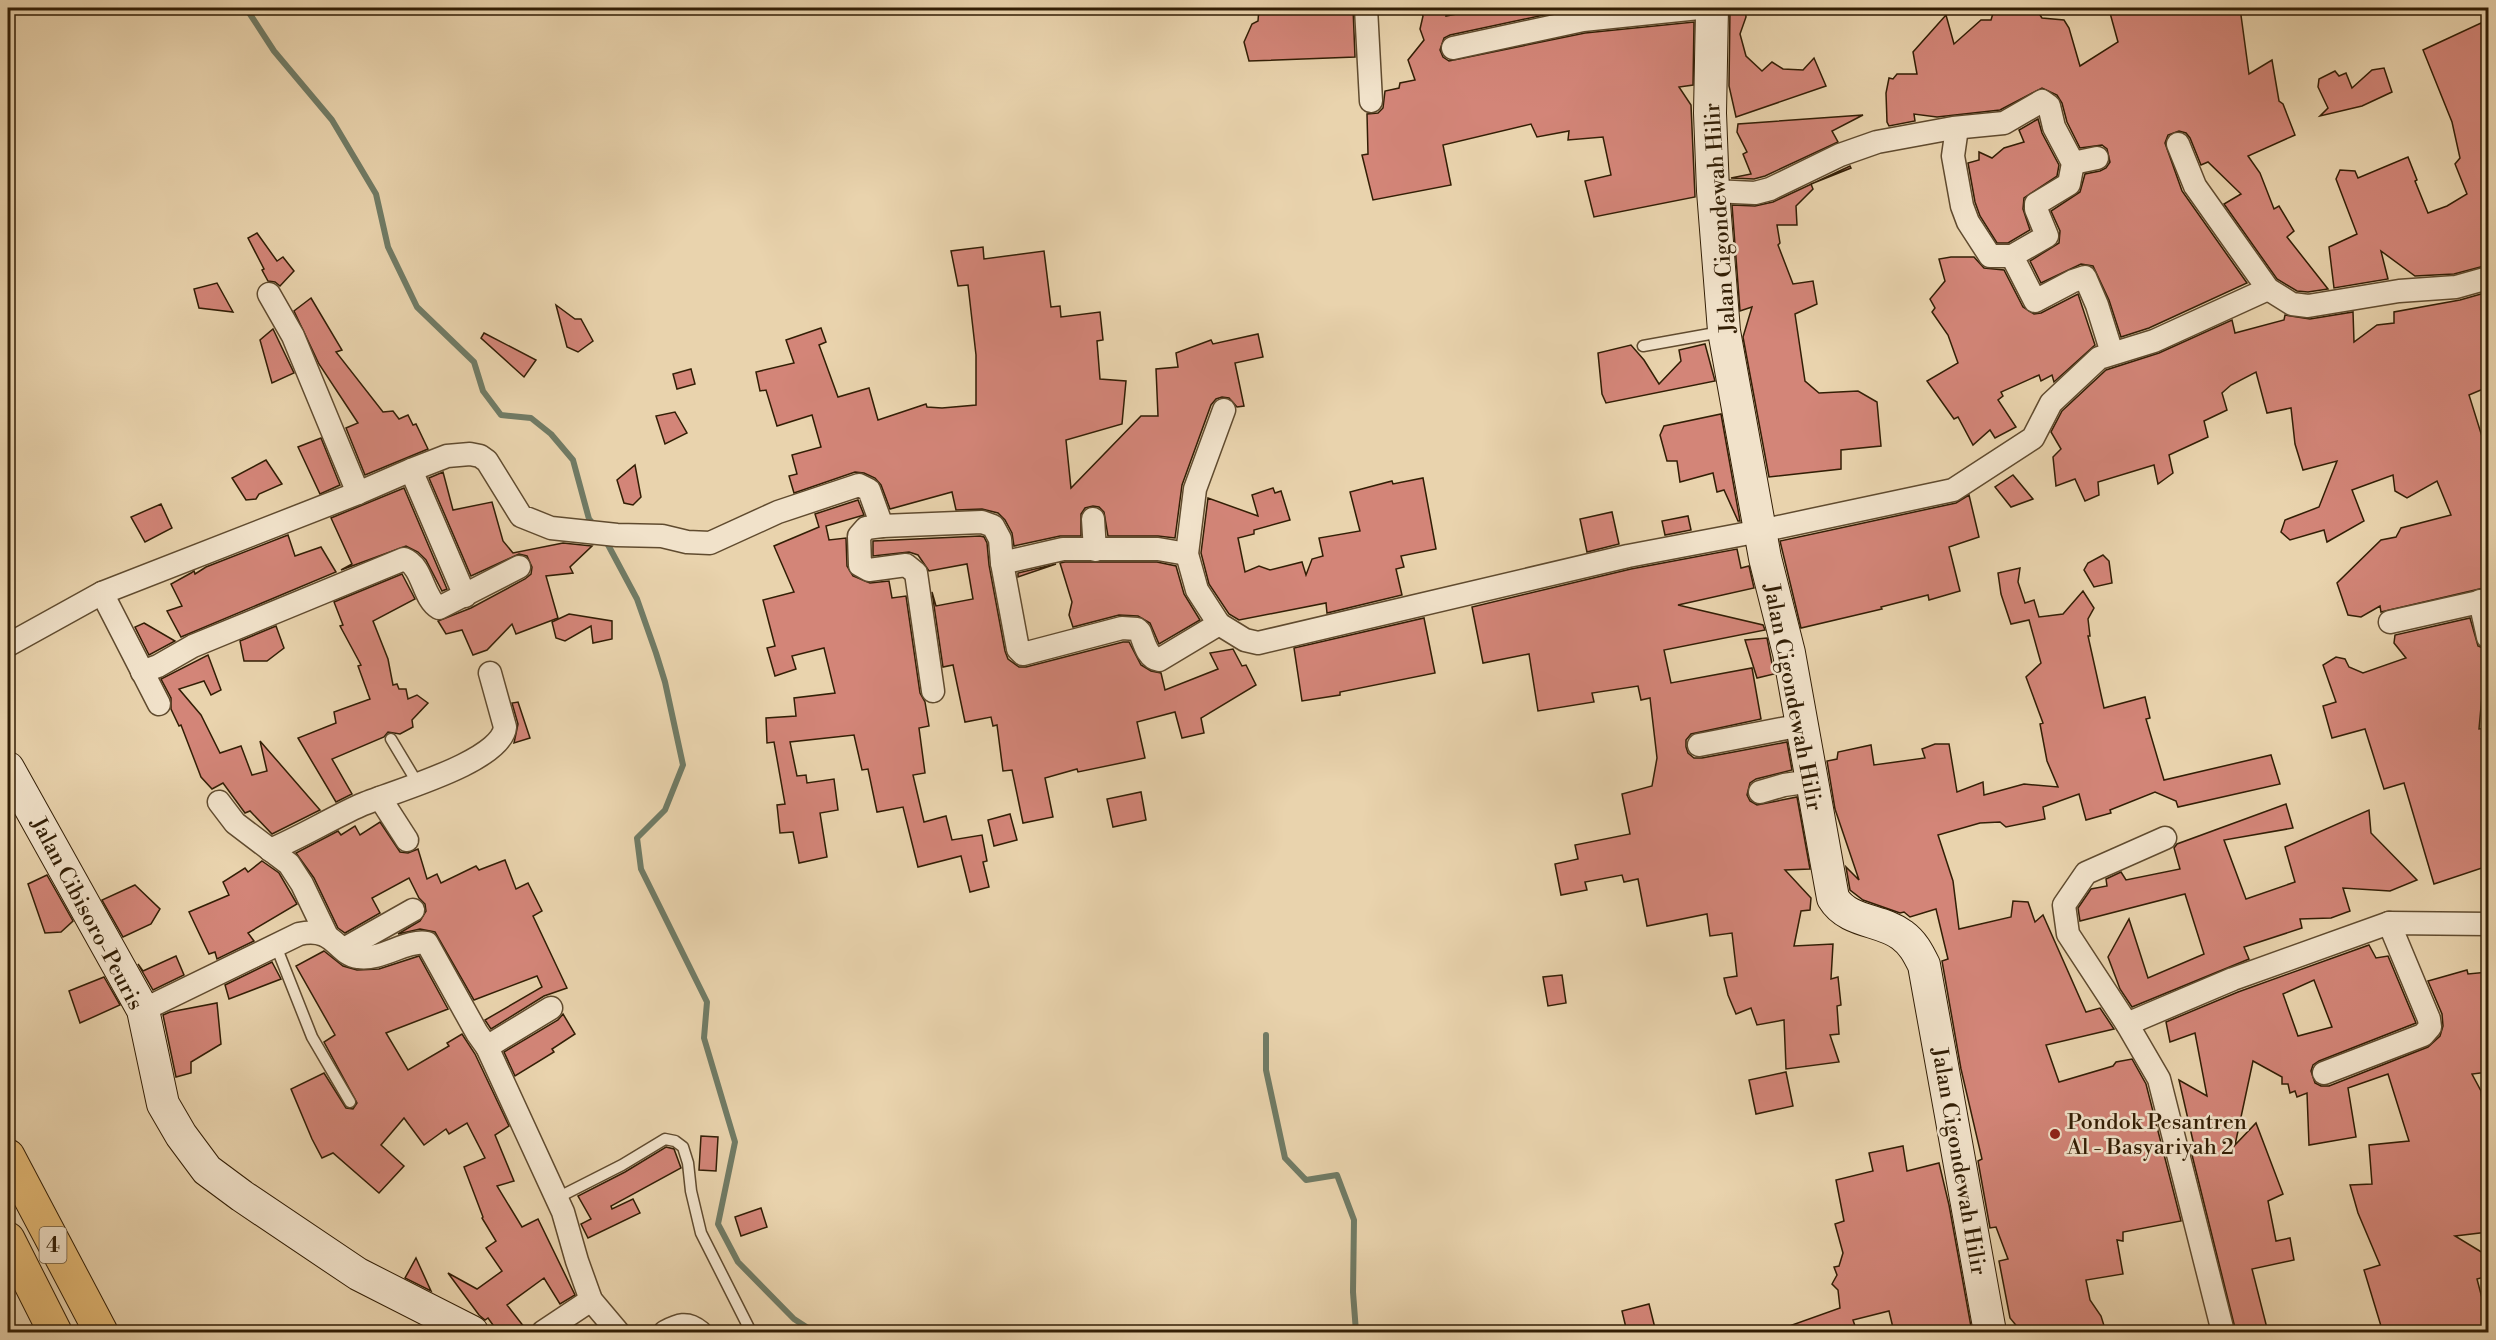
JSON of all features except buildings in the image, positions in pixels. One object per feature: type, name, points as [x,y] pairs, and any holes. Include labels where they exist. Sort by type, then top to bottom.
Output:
[{"type":"highway","name":"4","points":[[8,1156],[101,1332]]},
{"type":"highway","name":"4","points":[[8,1239],[55,1332]]},
{"type":"street","points":[[1366,8],[1371,101]]},
{"type":"street","points":[[1454,48],[1583,20],[1699,8]]},
{"type":"street","name":"Jalan Cigondewah Hilir","points":[[1712,8],[1710,114],[1713,191],[1724,331],[1760,531],[1789,654],[1833,898],[1838,907],[1854,916],[1900,933],[1915,947],[1924,965],[1990,1332]]},
{"type":"street","points":[[1713,191],[1755,193],[1770,189],[1840,155],[1877,142],[1957,128],[2004,123],[2042,101],[2049,106],[2054,127],[2073,163],[2069,184],[2036,204],[2047,236],[2012,256],[1990,256],[1968,222],[1953,156],[1957,128]]},
{"type":"street","points":[[2178,144],[2195,186],[2268,289],[2292,304],[2308,306],[2399,291],[2457,287],[2488,278]]},
{"type":"street","points":[[2073,163],[2097,158]]},
{"type":"street","points":[[2012,256],[2035,301],[2073,281],[2085,278],[2097,305],[2112,353]]},
{"type":"street","points":[[1224,410],[1194,489],[1187,554],[1197,590],[1218,624],[1245,640],[1258,643],[1606,561],[1953,490],[2032,438],[2051,403],[2099,358],[2154,341],[2268,289]]},
{"type":"street","points":[[269,294],[293,336],[358,493]]},
{"type":"street","points":[[8,645],[102,593],[447,456],[470,454],[488,461],[521,516],[552,528],[617,535],[662,536],[687,542],[710,543],[778,512],[859,485],[869,490],[882,526]]},
{"type":"street","points":[[411,470],[465,596]]},
{"type":"street","points":[[1093,519],[1095,550]]},
{"type":"street","points":[[933,691],[916,573],[906,565],[869,570],[860,565],[858,536],[866,528],[982,522],[993,526],[998,532],[1002,548],[1002,563],[1018,649],[1023,654],[1122,628],[1131,628],[1140,632],[1148,652],[1155,660],[1159,660],[1218,624]]},
{"type":"street","points":[[1002,563],[1063,549],[1158,549],[1187,554]]},
{"type":"street","points":[[142,672],[158,666],[193,646],[404,559],[412,563],[435,607],[439,608],[519,567]]},
{"type":"street","points":[[102,593],[159,704]]},
{"type":"street","points":[[2390,622],[2484,601],[2488,637]]},
{"type":"street","points":[[270,850],[380,798],[449,771],[488,752],[500,742],[505,735],[506,728],[490,673]]},
{"type":"street","points":[[1699,745],[1802,725]]},
{"type":"street","name":"Jalan Cibisoro-Peuris","points":[[8,768],[143,1010],[163,1104],[181,1135],[207,1170],[358,1275],[472,1332]]},
{"type":"street","points":[[1760,792],[1784,785],[1812,782]]},
{"type":"street","points":[[380,798],[407,840]]},
{"type":"street","points":[[219,802],[235,823],[289,864],[336,942],[354,957],[378,956],[419,943],[427,943],[487,1047],[557,1198],[591,1300],[618,1332]]},
{"type":"street","points":[[2165,838],[2086,873],[2064,905],[2068,934],[2127,1024],[2159,1079],[2223,1332]]},
{"type":"street","points":[[143,1010],[309,932],[336,942],[413,910]]},
{"type":"street","points":[[2127,1024],[2233,979],[2389,923],[2488,924]]},
{"type":"street","points":[[2324,1072],[2423,1035],[2430,1027],[2429,1019],[2389,923]]},
{"type":"street","points":[[487,1047],[551,1008]]},
{"type":"street","points":[[543,1332],[591,1300]]},
{"type":"street","points":[[665,1332],[683,1324],[693,1326],[700,1332]]},
{"type":"lane","points":[[1643,346],[1724,331]]},
{"type":"lane","points":[[391,739],[418,784]]},
{"type":"lane","points":[[276,946],[312,1037],[350,1102]]},
{"type":"lane","points":[[557,1198],[622,1165],[665,1139],[675,1141],[683,1147],[688,1163],[691,1191],[701,1233],[751,1332]]},
{"type":"waterway","points":[[246,8],[274,51],[332,120],[376,194],[388,247],[417,307],[474,362],[483,391],[501,415],[531,418],[551,434],[573,460],[589,519],[594,525]]},
{"type":"waterway","points":[[606,541],[637,599],[656,653],[665,682],[683,765],[665,810],[637,838],[641,869],[707,1002],[704,1038],[735,1142],[718,1224],[738,1262],[794,1319],[814,1332]]},
{"type":"waterway","points":[[1266,1035],[1266,1070],[1285,1158],[1306,1180],[1337,1175],[1354,1220],[1353,1292],[1356,1332]]},
{"type":"place","name":"Pondok Pesantren Al - Basyariyah 2","points":[[2055,1134]]}]
